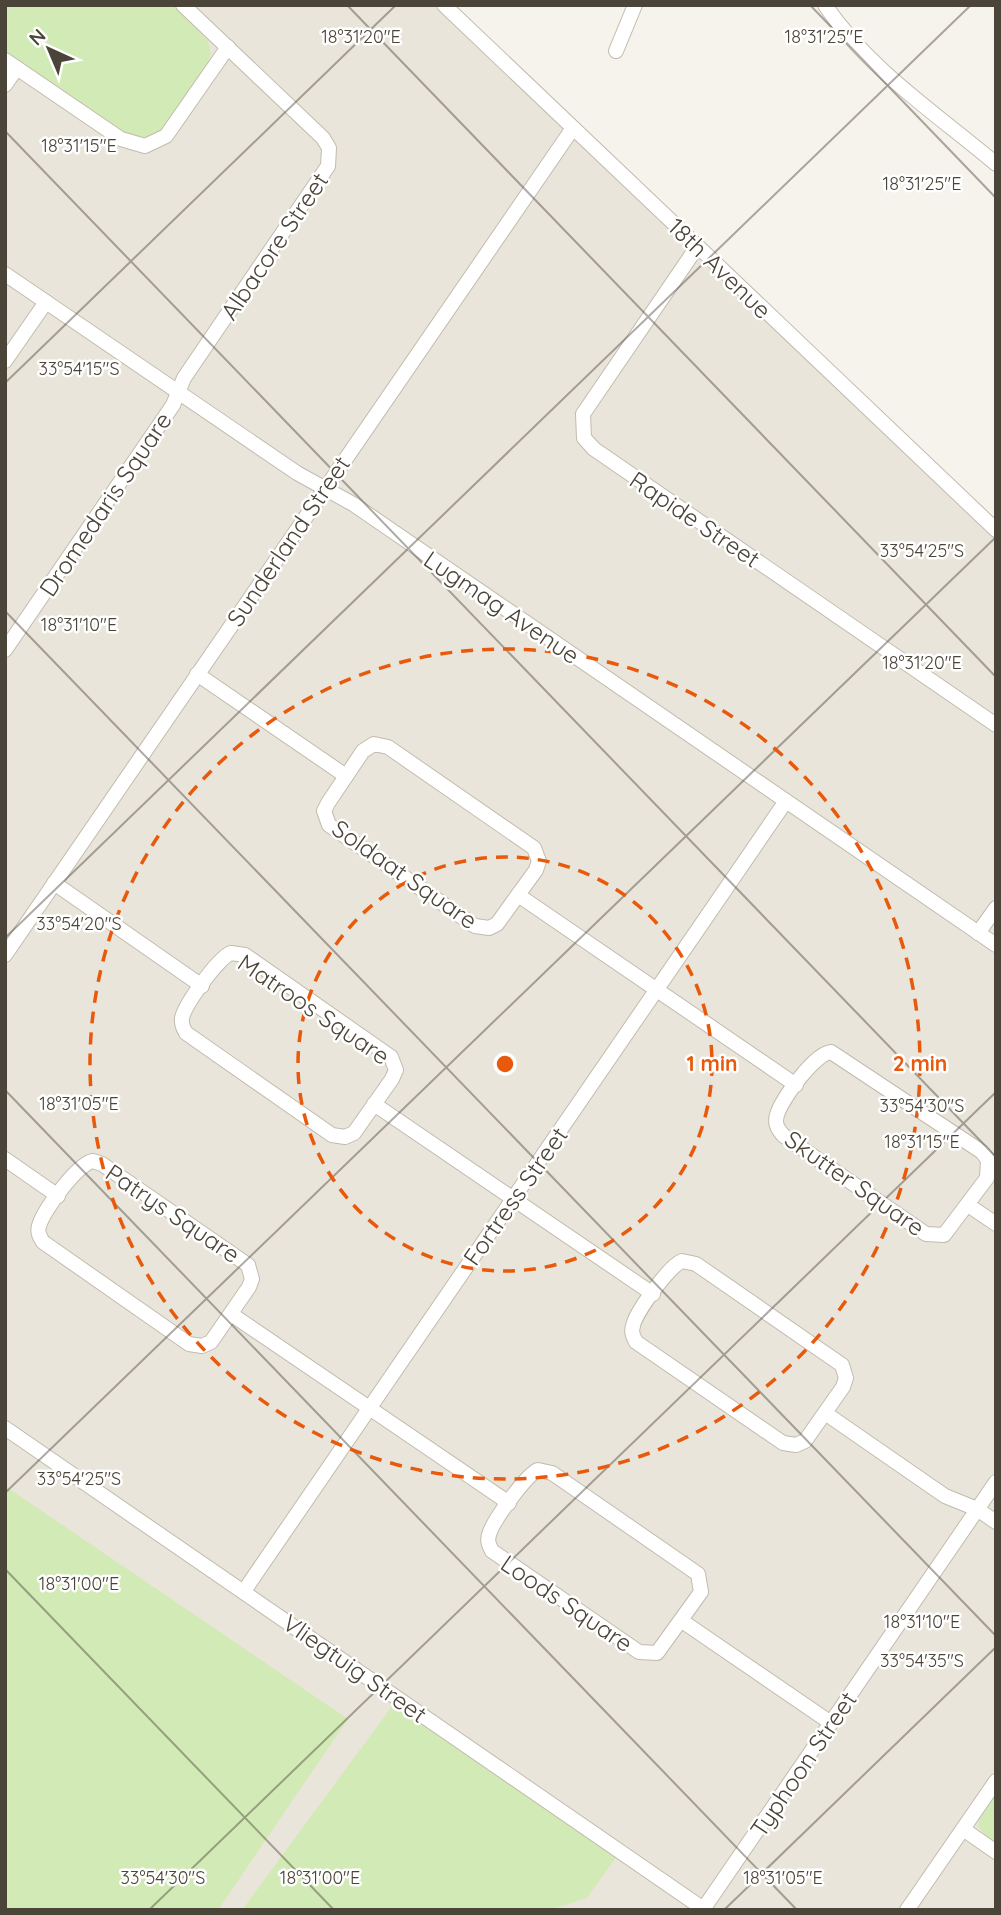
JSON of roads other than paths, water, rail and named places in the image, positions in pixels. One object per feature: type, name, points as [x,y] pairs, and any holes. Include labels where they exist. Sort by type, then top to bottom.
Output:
[{"type":"street","name":"Albacore Street","points":[[178,391],[184,378],[330,160],[329,148],[323,138],[183,5]]},
{"type":"street","name":"18th Avenue","points":[[444,5],[996,530]]},
{"type":"street","points":[[616,51],[635,5]]},
{"type":"street","points":[[825,5],[861,48],[892,77],[996,164]]},
{"type":"street","points":[[5,85],[11,64],[121,139],[145,146],[166,136],[228,47]]},
{"type":"street","name":"Sunderland Street","points":[[5,955],[573,128]]},
{"type":"street","name":"Rapide Street","points":[[697,247],[583,414],[584,438],[594,449],[996,725]]},
{"type":"street","name":"Lugmag Avenue","points":[[5,274],[353,505],[996,945]]},
{"type":"street","points":[[5,361],[46,302]]},
{"type":"street","name":"Dromedaris Square","points":[[5,650],[173,405],[178,391]]},
{"type":"street","points":[[197,674],[346,776]]},
{"type":"street","name":"Soldaat Square","points":[[384,744],[534,848],[538,861],[497,924],[479,928],[332,828],[326,821],[326,807],[346,776],[366,748],[384,744]]},
{"type":"street","name":"Fortress Street","points":[[244,1591],[786,801]]},
{"type":"street","name":"Matroos Square","points":[[54,883],[202,986]]},
{"type":"street","points":[[518,895],[796,1085]]},
{"type":"street","points":[[978,933],[996,908]]},
{"type":"street","name":"Matroos Square","points":[[241,953],[391,1057],[395,1074],[374,1104],[357,1130],[345,1137],[332,1135],[186,1034],[182,1016],[227,954],[241,953]]},
{"type":"street","name":"Skutter Square","points":[[826,1052],[835,1053],[982,1153],[988,1160],[989,1174],[948,1232],[931,1236],[783,1136],[778,1129],[777,1115],[796,1085],[817,1056],[826,1052]]},
{"type":"street","name":"Matroos Square","points":[[374,1104],[653,1294]]},
{"type":"street","points":[[5,1159],[58,1196]]},
{"type":"street","name":"Patrys Square","points":[[88,1162],[102,1164],[248,1265],[251,1283],[211,1342],[202,1346],[189,1343],[43,1242],[38,1234],[39,1224],[58,1196],[80,1166],[88,1162]]},
{"type":"street","points":[[968,1205],[996,1224]]},
{"type":"street","points":[[691,1261],[839,1362],[845,1368],[845,1382],[805,1441],[787,1445],[640,1345],[634,1338],[633,1324],[653,1294],[674,1265],[691,1261]]},
{"type":"street","points":[[232,1314],[509,1503]]},
{"type":"street","points":[[825,1413],[945,1496],[977,1509],[996,1522]]},
{"type":"street","name":"Vliegtuig Street","points":[[5,1428],[704,1909]]},
{"type":"street","name":"Loods Square","points":[[538,1470],[552,1473],[698,1574],[701,1592],[682,1621],[661,1650],[652,1655],[639,1652],[492,1551],[489,1533],[527,1477],[538,1470]]},
{"type":"street","name":"Typhoon Street","points":[[704,1909],[996,1482]]},
{"type":"street","points":[[682,1621],[831,1723]]},
{"type":"street","points":[[907,1910],[996,1781]]},
{"type":"street","points":[[963,1829],[996,1852]]}]
